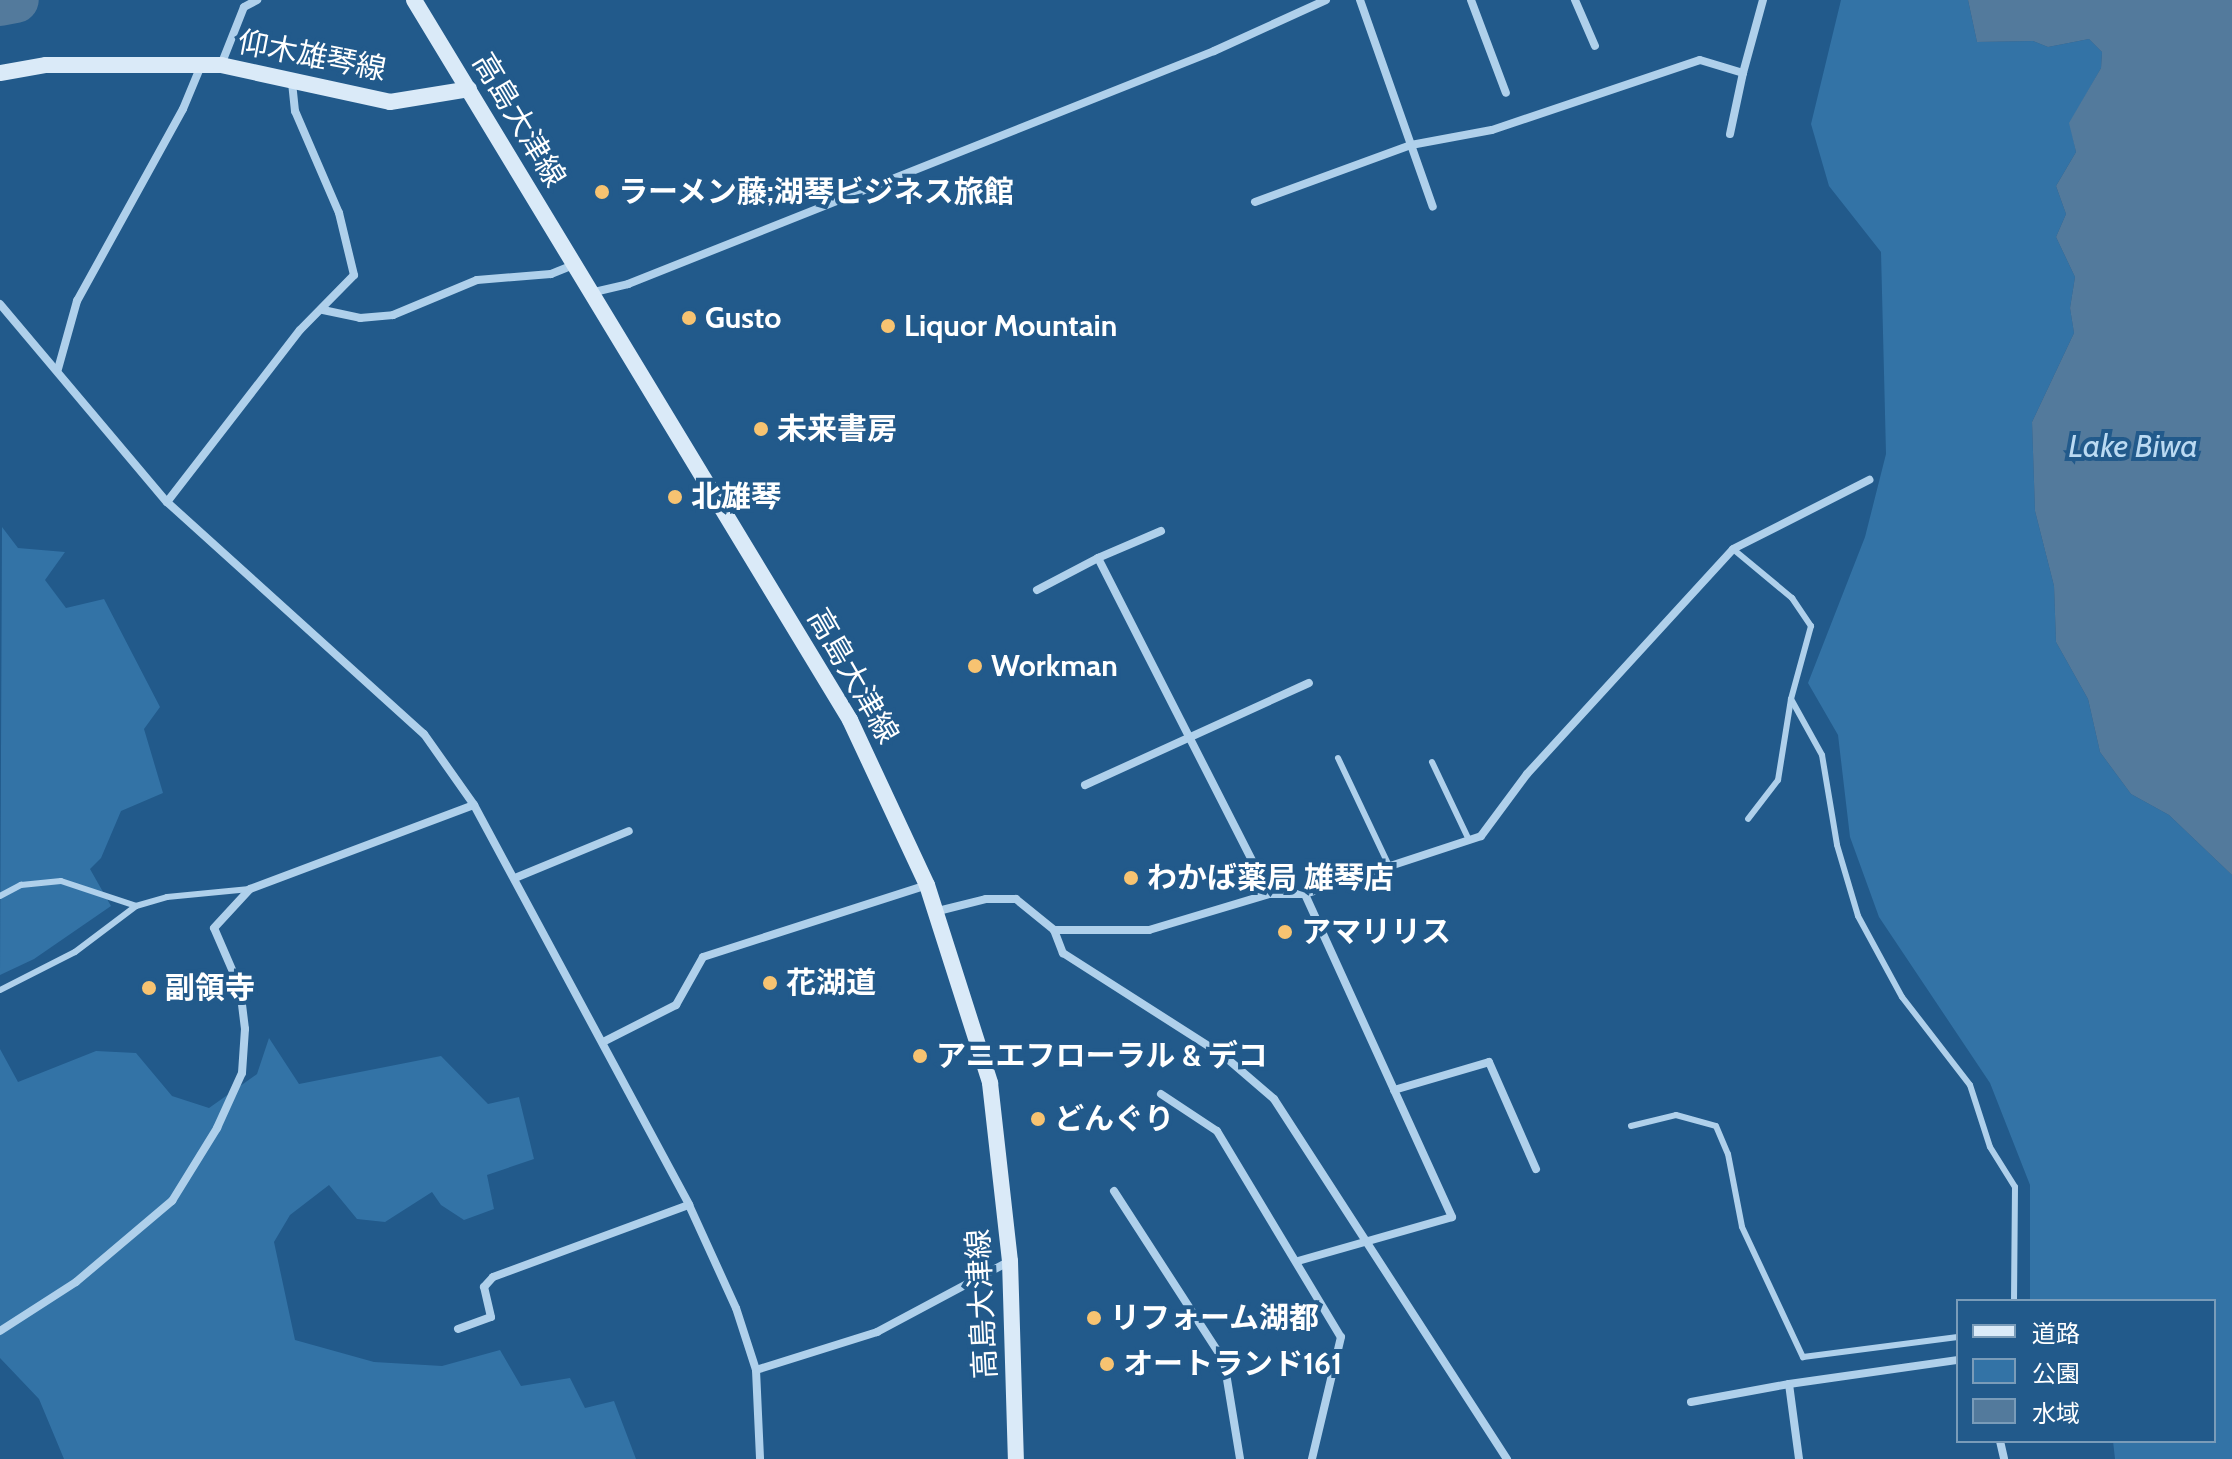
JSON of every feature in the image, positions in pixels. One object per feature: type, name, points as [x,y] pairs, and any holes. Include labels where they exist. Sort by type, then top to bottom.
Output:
[{"type":"main road","name":"高島大津線","points":[[414,0],[850,720],[938,911],[990,1083],[1010,1261],[1016,1459]]},
{"type":"main road","name":"仰木雄琴線","points":[[0,73],[46,65],[200,68],[221,65],[390,102],[469,89]]},
{"type":"street","points":[[221,65],[244,7],[257,0]]},
{"type":"street","points":[[590,293],[628,284],[1214,51],[1326,0]]},
{"type":"street","points":[[1360,0],[1433,207]]},
{"type":"street","points":[[1471,0],[1506,93]]},
{"type":"street","points":[[1575,0],[1595,46]]},
{"type":"street","points":[[1730,134],[1763,0]]},
{"type":"street","points":[[1255,202],[1411,145],[1492,130],[1700,60],[1743,73]]},
{"type":"street","points":[[58,369],[77,301],[183,109],[200,68]]},
{"type":"street","points":[[167,502],[300,330],[323,310],[354,275],[339,213],[295,111],[292,80]]},
{"type":"street","points":[[323,310],[360,318],[393,315],[477,280],[551,274],[573,265]]},
{"type":"street","points":[[0,304],[58,369],[167,502],[424,734],[474,805],[689,1205],[736,1308],[756,1370],[760,1459]]},
{"type":"street","points":[[1054,930],[1149,930],[1269,894],[1305,894],[1481,836],[1527,774],[1733,549],[1869,480]]},
{"type":"street","points":[[1037,590],[1098,558],[1161,531]]},
{"type":"street","points":[[1098,558],[1269,894]]},
{"type":"street","points":[[1085,785],[1309,683]]},
{"type":"street","points":[[0,1331],[76,1282],[172,1201],[217,1128],[242,1073],[245,1029],[240,988],[214,928],[250,889],[474,805]]},
{"type":"street","points":[[515,878],[629,831]]},
{"type":"street","points":[[603,1042],[676,1005],[703,957],[927,885]]},
{"type":"street","points":[[1298,1261],[1452,1217],[1305,894]]},
{"type":"street","points":[[938,911],[986,899],[1016,899],[1054,930],[1063,953],[1224,1056],[1274,1099],[1507,1459]]},
{"type":"street","points":[[1394,1090],[1489,1062],[1536,1169]]},
{"type":"street","points":[[1161,1094],[1217,1131],[1341,1337],[1312,1459]]},
{"type":"street","points":[[1114,1191],[1224,1361],[1240,1459]]},
{"type":"street","points":[[458,1329],[491,1317],[484,1287],[493,1277],[689,1205]]},
{"type":"street","points":[[756,1370],[877,1332],[1010,1261]]},
{"type":"street","points":[[1691,1402],[1789,1384],[1956,1360]]},
{"type":"street","points":[[1789,1384],[1799,1459]]},
{"type":"lane","points":[[1733,549],[1792,598],[1811,626],[1791,699],[1778,780],[1748,819]]},
{"type":"lane","points":[[1791,699],[1822,755],[1837,845],[1858,916],[1902,997],[1970,1085],[1990,1147],[2015,1187],[2014,1299]]},
{"type":"lane","points":[[1338,758],[1389,866]]},
{"type":"lane","points":[[1432,762],[1469,840]]},
{"type":"lane","points":[[0,896],[21,885],[61,881],[136,906]]},
{"type":"lane","points":[[0,990],[75,952],[136,906],[167,897],[250,889]]},
{"type":"lane","points":[[1631,1126],[1676,1115],[1716,1126],[1728,1154],[1742,1227],[1803,1357],[1956,1337]]},
{"type":"green space","points":[[1841,0],[1968,0],[1977,42],[2033,41],[2048,47],[2089,39],[2102,52],[2101,68],[2070,123],[2076,152],[2056,186],[2066,214],[2056,237],[2075,277],[2070,308],[2074,333],[2032,422],[2035,511],[2054,586],[2056,642],[2088,699],[2100,752],[2131,794],[2169,815],[2232,875],[2232,1459],[2115,1459],[2113,1443],[2216,1443],[2216,1299],[2030,1299],[2030,1185],[1990,1083],[1879,917],[1850,837],[1838,735],[1808,683],[1865,537],[1886,454],[1881,252],[1829,186],[1811,124]]},
{"type":"green space","points":[[2,527],[18,548],[65,552],[45,580],[66,608],[104,599],[160,707],[144,729],[163,793],[121,811],[101,858],[90,869],[111,906],[34,959],[0,975]]},
{"type":"green space","points":[[269,1038],[299,1084],[441,1056],[488,1104],[519,1097],[534,1159],[487,1175],[494,1209],[464,1220],[441,1205],[432,1192],[385,1222],[357,1219],[329,1185],[290,1215],[274,1242],[295,1340],[374,1362],[442,1366],[500,1350],[521,1386],[570,1378],[585,1408],[614,1401],[636,1459],[64,1459],[39,1399],[0,1358],[0,1049],[18,1082],[96,1051],[136,1053],[172,1096],[209,1108],[257,1074]]},
{"type":"water","name":"Lake Biwa","points":[[1968,0],[2232,0],[2232,875],[2169,815],[2131,794],[2100,752],[2088,699],[2056,642],[2054,586],[2035,511],[2032,422],[2074,333],[2070,308],[2075,277],[2056,237],[2066,214],[2056,186],[2076,152],[2069,123],[2101,68],[2102,52],[2089,39],[2048,47],[2033,41],[1977,42]]},
{"type":"waterway","points":[[0,3],[16,0]]},
{"type":"place","name":"ラーメン藤;湖琴ビジネス旅館","points":[[602,192]]},
{"type":"place","name":"Gusto","points":[[689,318]]},
{"type":"place","name":"Liquor Mountain","points":[[888,326]]},
{"type":"place","name":"未来書房","points":[[761,429]]},
{"type":"place","name":"北雄琴","points":[[675,497]]},
{"type":"place","name":"Workman","points":[[975,666]]},
{"type":"place","name":"わかば薬局 雄琴店","points":[[1131,878]]},
{"type":"place","name":"アマリリス","points":[[1285,932]]},
{"type":"place","name":"花湖道","points":[[770,983]]},
{"type":"place","name":"副領寺","points":[[149,988]]},
{"type":"place","name":"アニエフローラル & デコ","points":[[920,1056]]},
{"type":"place","name":"どんぐり","points":[[1038,1119]]},
{"type":"place","name":"リフォーム湖都","points":[[1094,1318]]},
{"type":"place","name":"オートランド161","points":[[1107,1364]]}]
